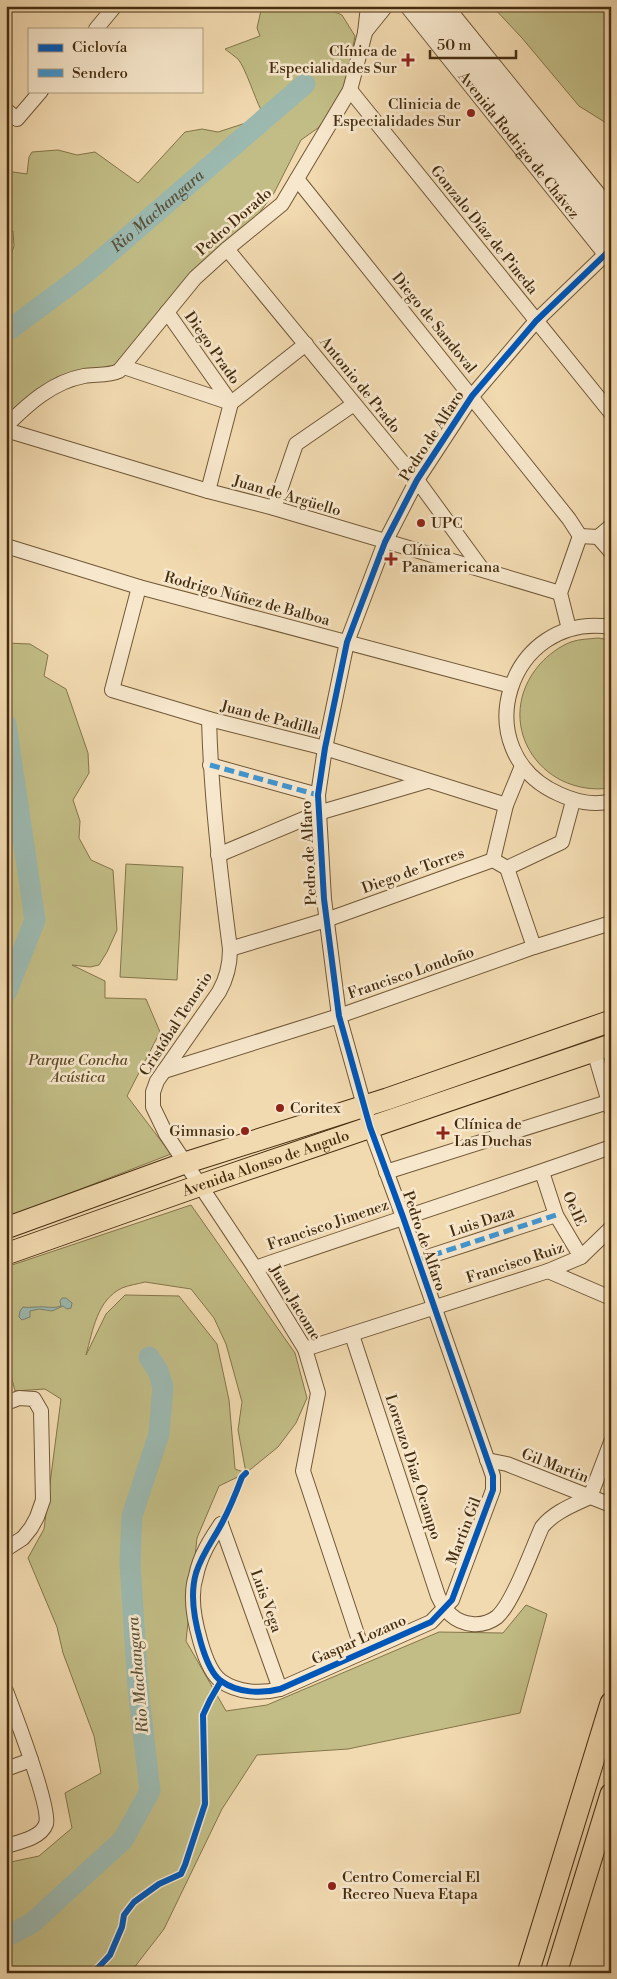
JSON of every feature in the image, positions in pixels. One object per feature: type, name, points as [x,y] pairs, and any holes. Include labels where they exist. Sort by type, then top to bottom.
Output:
[{"type":"main road","name":"Avenida Rodrigo de Chávez","points":[[428,6],[609,249]]},
{"type":"main road","name":"Avenida Alonso de Angulo","points":[[6,1228],[185,1163],[387,1099],[611,1021]]},
{"type":"main road","points":[[398,1117],[461,1086],[611,1035]]},
{"type":"main road","name":"Avenida Alonso de Angulo","points":[[12,1252],[201,1185],[602,1048]]},
{"type":"main road","points":[[387,1099],[461,1086]]},
{"type":"main road","points":[[528,1973],[611,1702]]},
{"type":"main road","points":[[556,1973],[611,1794]]},
{"type":"street","name":"Pedro Dorado","points":[[124,367],[194,278],[282,204],[350,90],[365,33],[368,6]]},
{"type":"street","name":"Pedro Dorado","points":[[365,33],[386,6]]},
{"type":"street","name":"Avenida Rodrigo de Chávez","points":[[408,6],[609,249]]},
{"type":"street","name":"Avenida Rodrigo de Chávez","points":[[445,6],[611,211]]},
{"type":"street","points":[[97,28],[108,8]]},
{"type":"street","name":"Gonzalo Díaz de Pineda","points":[[350,90],[611,413]]},
{"type":"street","points":[[12,114],[40,92]]},
{"type":"street","name":"Diego de Sandoval","points":[[297,179],[472,396],[565,514],[580,536]]},
{"type":"street","name":"Antonio de Prado","points":[[228,249],[417,480],[482,569]]},
{"type":"street","name":"Pedro de Alfaro","points":[[487,1460],[363,1106],[339,1016],[326,920],[318,795],[325,748],[348,642],[385,542],[417,480],[472,396],[536,321],[609,249]]},
{"type":"street","name":"Diego Prado","points":[[167,312],[231,402]]},
{"type":"street","points":[[208,491],[231,402],[306,344]]},
{"type":"street","points":[[6,426],[24,408],[56,385],[84,376],[112,374],[124,367],[231,402]]},
{"type":"street","points":[[274,508],[296,444],[354,404]]},
{"type":"street","name":"Juan de Argüello","points":[[6,430],[208,491],[274,508],[560,592]]},
{"type":"street","points":[[570,629],[560,592],[580,536],[598,536],[611,526]]},
{"type":"street","points":[[598,536],[611,552]]},
{"type":"street","name":"Rodrigo Núñez de Balboa","points":[[6,546],[139,587],[511,686]]},
{"type":"street","name":"Juan de Padilla","points":[[139,587],[112,690],[209,719],[325,748],[506,805]]},
{"type":"street","points":[[611,627],[596,625],[570,629],[544,641],[524,661],[511,686],[506,713],[510,741],[522,766],[545,788],[573,801],[611,802]]},
{"type":"street","name":"Cristóbal Tenorio","points":[[201,1185],[166,1134],[153,1107],[153,1092],[164,1071],[224,984],[228,968],[230,949],[218,854],[210,765],[209,719]]},
{"type":"street","points":[[210,765],[318,795]]},
{"type":"street","points":[[522,766],[506,805],[493,860],[507,868],[534,948]]},
{"type":"street","points":[[218,854],[318,813],[427,781]]},
{"type":"street","points":[[507,868],[562,842],[573,801]]},
{"type":"street","name":"Diego de Torres","points":[[230,949],[326,920],[493,860]]},
{"type":"street","name":"Francisco Londoño","points":[[164,1071],[339,1016],[611,923]]},
{"type":"street","points":[[386,1172],[609,1106],[602,1048]]},
{"type":"street","name":"Francisco Jimenez","points":[[255,1268],[403,1216],[542,1172],[611,1147]]},
{"type":"street","name":"Oe1E","points":[[542,1172],[556,1215],[581,1258]]},
{"type":"street","name":"Juan Jacome","points":[[201,1185],[305,1349],[318,1393],[303,1470],[363,1652]]},
{"type":"street","name":"Luis Daza","points":[[418,1260],[556,1215]]},
{"type":"street","name":"Francisco Ruiz","points":[[305,1349],[352,1335],[434,1306],[548,1271],[581,1258],[611,1228]]},
{"type":"street","points":[[548,1271],[611,1298]]},
{"type":"street","name":"Lorenzo Diaz Ocampo","points":[[352,1335],[438,1596],[444,1609]]},
{"type":"street","points":[[6,1403],[19,1398],[34,1399],[41,1411],[42,1500],[37,1517],[31,1528],[23,1538],[6,1549]]},
{"type":"street","points":[[444,1609],[453,1618],[466,1623],[482,1625],[496,1618],[506,1608],[542,1527],[548,1519],[590,1497],[611,1442]]},
{"type":"street","name":"Gil Martin","points":[[487,1460],[507,1464],[611,1505]]},
{"type":"street","name":"Martin Gil","points":[[444,1609],[452,1600],[493,1490],[493,1476],[487,1460]]},
{"type":"street","name":"Gaspar Lozano","points":[[221,1524],[208,1544],[200,1562],[193,1594],[194,1612],[212,1672],[221,1681],[243,1690],[266,1692],[280,1689],[432,1622],[444,1609]]},
{"type":"street","name":"Luis Vega","points":[[221,1524],[280,1689]]},
{"type":"street","points":[[6,1846],[37,1835],[46,1825],[46,1812],[31,1760],[7,1694]]},
{"type":"street","points":[[6,1768],[31,1760]]},
{"type":"green space","points":[[262,6],[321,6],[342,15],[355,36],[346,84],[335,107],[318,128],[301,140],[274,193],[260,212],[129,362],[52,387],[11,426],[6,437],[6,269],[14,246],[13,231],[6,226],[6,171],[27,174],[29,157],[32,152],[58,150],[77,155],[95,152],[138,183],[185,132],[202,129],[218,132],[255,120],[261,110],[247,76],[238,59],[225,49],[260,36],[257,28]]},
{"type":"green space","points":[[492,6],[611,6],[611,126],[579,106],[522,38]]},
{"type":"green space","points":[[598,638],[611,640],[611,788],[585,788],[562,781],[544,768],[530,751],[522,730],[520,708],[526,686],[540,664],[547,657],[554,651],[577,640]]},
{"type":"green space","name":"Parque Concha Acústica","points":[[6,643],[30,644],[48,655],[44,676],[66,689],[88,753],[89,773],[73,800],[80,821],[79,838],[91,860],[113,870],[117,930],[99,965],[90,967],[72,965],[105,981],[105,998],[146,999],[160,1032],[127,1096],[171,1154],[6,1218]]},
{"type":"green space","points":[[126,864],[183,867],[177,980],[120,977]]},
{"type":"green space","points":[[191,1205],[295,1353],[307,1398],[296,1423],[278,1447],[246,1473],[219,1486],[197,1538],[186,1641],[226,1711],[267,1705],[439,1632],[503,1633],[526,1605],[547,1614],[520,1713],[348,1749],[257,1755],[222,1809],[164,1929],[130,1973],[6,1973],[6,1863],[39,1856],[72,1828],[65,1793],[101,1773],[94,1736],[63,1653],[57,1627],[28,1558],[44,1529],[61,1399],[45,1389],[15,1391],[6,1356],[6,1267]],"holes":[[[145,1282],[191,1289],[214,1318],[226,1344],[242,1402],[238,1430],[246,1473],[235,1469],[229,1400],[217,1344],[179,1296],[125,1295],[106,1314],[86,1355],[101,1308],[114,1293],[122,1288]]]},
{"type":"water","points":[[62,1298],[66,1298],[72,1303],[71,1308],[67,1309],[63,1306],[52,1311],[39,1309],[30,1311],[30,1317],[22,1320],[19,1317],[23,1307],[58,1307],[61,1306],[60,1301]]},
{"type":"waterway","name":"Rio Machangara","points":[[6,332],[87,272],[305,84]]},
{"type":"waterway","name":"Rio Machangara","points":[[6,724],[35,920],[6,993]]},
{"type":"waterway","name":"Rio Machangara","points":[[6,1937],[32,1923],[123,1840],[150,1791],[138,1688],[130,1563],[132,1516],[159,1434],[163,1387],[158,1371],[149,1357]]},
{"type":"marked path","points":[[210,765],[318,795]]},
{"type":"marked path","points":[[418,1260],[556,1215]]},
{"type":"cycle path","points":[[246,1473],[242,1477],[225,1517],[201,1560],[194,1584],[193,1596],[197,1629],[209,1666],[221,1681],[242,1690],[265,1692],[280,1689],[431,1622],[452,1600],[493,1490],[493,1476],[370,1127],[339,1016],[324,899],[318,795],[325,748],[347,642],[385,542],[417,480],[472,396],[536,321],[611,249]]},
{"type":"cycle path","points":[[89,1973],[97,1969],[110,1955],[122,1927],[124,1915],[134,1902],[159,1884],[181,1874],[205,1804],[203,1715],[221,1681]]},
{"type":"place","name":"Clínica de Especialidades Sur","points":[[408,60]]},
{"type":"place","name":"Clinicia de Especialidades Sur","points":[[471,113]]},
{"type":"place","name":"UPC","points":[[421,523]]},
{"type":"place","name":"Clínica Panamericana","points":[[391,559]]},
{"type":"place","name":"Coritex","points":[[280,1108]]},
{"type":"place","name":"Gimnasio","points":[[245,1131]]},
{"type":"place","name":"Clínica de Las Duchas","points":[[443,1133]]},
{"type":"place","name":"Centro Comercial El Recreo Nueva Etapa","points":[[332,1886]]}]
